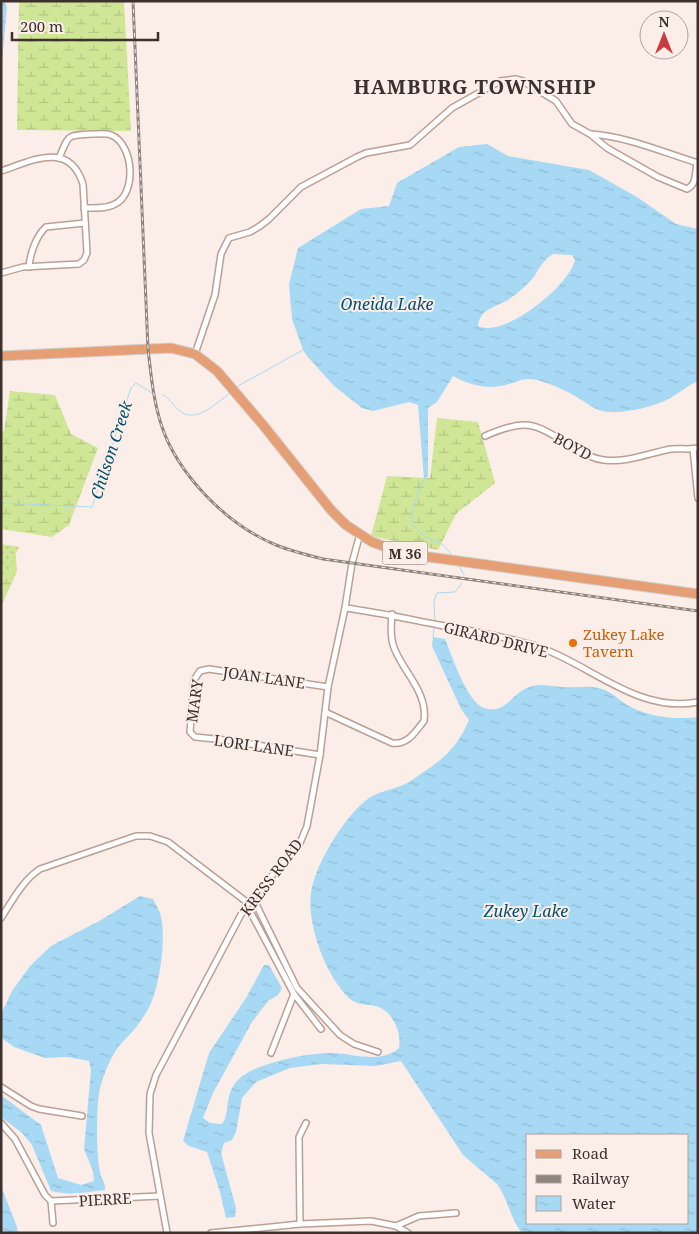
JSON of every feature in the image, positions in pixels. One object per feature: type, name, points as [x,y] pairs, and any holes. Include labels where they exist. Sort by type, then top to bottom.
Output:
[{"type":"main road","name":"M 36","points":[[1,356],[171,348],[195,354],[211,365],[220,375],[331,510],[346,525],[386,547],[416,555],[698,594]]},
{"type":"street","points":[[195,354],[215,295],[221,254],[232,236],[250,232],[260,226],[269,220],[301,187],[366,153],[410,145],[452,108],[508,79],[523,81],[556,101],[572,124],[590,134],[607,148],[658,177],[687,189],[691,187],[694,181],[697,163],[638,142],[590,134]]},
{"type":"street","points":[[59,158],[66,140],[74,135],[110,135],[122,143],[127,151],[130,181],[126,196],[116,204],[108,207],[84,208]]},
{"type":"street","points":[[1,171],[47,156],[59,158],[70,164],[81,177],[83,184],[87,253],[79,264],[30,267],[1,273]]},
{"type":"street","points":[[30,267],[30,258],[43,229],[51,225],[85,223]]},
{"type":"street","name":"BOYD","points":[[485,436],[509,426],[530,425],[546,431],[586,455],[604,460],[629,459],[671,450],[696,449]]},
{"type":"street","points":[[696,449],[698,498]]},
{"type":"street","name":"KRESS ROAD","points":[[167,1233],[148,1133],[150,1094],[156,1075],[247,905],[300,843],[307,826],[320,755],[328,687],[345,608],[352,563],[360,534]]},
{"type":"street","name":"GIRARD DRIVE","points":[[345,608],[392,614],[480,632],[536,646],[558,654],[623,689],[649,699],[668,704],[698,702]]},
{"type":"street","points":[[325,712],[398,744],[409,739],[424,721],[424,700],[395,650],[392,641],[392,614]]},
{"type":"street","name":"JOAN LANE","points":[[200,671],[209,669],[328,687]]},
{"type":"street","name":"MARY","points":[[190,732],[194,680],[200,671]]},
{"type":"street","name":"LORI LANE","points":[[190,732],[195,737],[320,755]]},
{"type":"street","points":[[1,918],[31,875],[40,870],[136,836],[150,836],[168,842],[247,905],[294,994],[321,1029]]},
{"type":"street","points":[[253,898],[297,988],[340,1035],[354,1044],[378,1052]]},
{"type":"street","points":[[271,1053],[294,994]]},
{"type":"street","points":[[1,1087],[39,1109],[82,1116]]},
{"type":"street","points":[[1,1123],[15,1139],[45,1195],[51,1201],[53,1223]]},
{"type":"street","points":[[300,1224],[299,1137],[306,1123]]},
{"type":"street","name":"PIERRE","points":[[51,1201],[160,1196]]},
{"type":"street","points":[[396,1226],[419,1216],[456,1212]]},
{"type":"street","points":[[211,1233],[300,1224],[370,1221],[396,1226],[408,1233]]},
{"type":"green space","points":[[19,1],[124,1],[131,131],[17,130]]},
{"type":"green space","points":[[10,391],[55,395],[71,434],[98,448],[69,525],[52,537],[1,529],[1,431],[4,431]]},
{"type":"green space","points":[[437,418],[478,422],[495,483],[456,514],[438,550],[371,536],[387,476],[430,478]]},
{"type":"green space","points":[[1,544],[19,547],[1,588]]},
{"type":"green space","points":[[1,545],[15,547],[17,571],[1,607]]},
{"type":"water","points":[[1,1],[4,1],[7,7],[1,73]]},
{"type":"water","name":"Oneida Lake","points":[[487,144],[508,156],[589,170],[637,197],[676,224],[698,229],[698,381],[657,404],[628,411],[610,412],[599,410],[553,385],[534,379],[525,379],[488,387],[470,383],[453,376],[437,402],[428,408],[428,476],[424,479],[418,405],[409,402],[373,411],[362,408],[334,386],[303,350],[292,319],[289,284],[298,248],[361,209],[389,206],[397,183],[459,147]],"holes":[[[553,254],[572,255],[575,260],[570,271],[561,283],[534,307],[503,325],[489,328],[478,326],[480,319],[486,311],[507,301],[520,291],[533,278],[546,259]]]},
{"type":"water","name":"Zukey Lake","points":[[433,637],[445,639],[466,688],[478,704],[484,708],[500,708],[517,694],[531,686],[541,685],[597,688],[606,690],[627,705],[647,713],[672,718],[698,717],[698,1233],[522,1233],[497,1184],[463,1155],[401,1061],[376,1066],[321,1064],[290,1068],[256,1082],[242,1098],[236,1132],[232,1140],[224,1143],[221,1153],[236,1208],[235,1217],[226,1218],[207,1152],[189,1146],[183,1141],[209,1053],[246,998],[264,965],[269,965],[282,988],[278,995],[268,1001],[252,1022],[213,1093],[203,1118],[210,1123],[222,1124],[225,1120],[229,1097],[234,1085],[247,1073],[257,1068],[270,1063],[311,1054],[333,1053],[376,1057],[392,1053],[399,1048],[399,1036],[391,1017],[381,1008],[350,999],[336,983],[325,963],[312,921],[312,885],[330,845],[347,821],[365,801],[374,795],[406,784],[438,762],[450,751],[469,720],[461,709],[432,646]]},
{"type":"water","points":[[140,896],[153,899],[160,913],[163,933],[162,958],[150,1006],[135,1029],[119,1046],[108,1066],[100,1088],[97,1142],[100,1172],[105,1190],[85,1193],[51,1191],[32,1145],[22,1133],[1,1117],[1,1095],[41,1125],[58,1178],[81,1185],[94,1181],[93,1171],[84,1149],[91,1070],[89,1061],[67,1057],[45,1058],[14,1047],[3,1039],[1,1014],[12,991],[30,966],[51,946],[101,920]]},
{"type":"water","points":[[1,1186],[17,1227],[18,1233],[1,1233]]},
{"type":"waterway","name":"Chilson Creek","points":[[238,386],[303,350]]},
{"type":"waterway","name":"Chilson Creek","points":[[1,503],[92,507],[131,388],[136,383],[152,393]]},
{"type":"waterway","name":"Chilson Creek","points":[[163,395],[180,411],[193,415],[206,411],[229,394]]},
{"type":"waterway","points":[[424,479],[414,504],[411,523],[425,537],[442,544],[452,555]]},
{"type":"waterway","points":[[459,566],[464,575]]},
{"type":"waterway","points":[[435,623],[434,601],[437,593],[455,592],[462,583]]},
{"type":"waterway","points":[[433,637],[434,628]]},
{"type":"railway","points":[[133,1],[148,349],[153,386],[158,415],[169,443],[191,479],[206,496],[240,525],[258,536],[276,545],[323,559],[698,611]]},
{"type":"place","name":"Zukey Lake Tavern","points":[[573,643]]},
{"type":"district","name":"HAMBURG TOWNSHIP","points":[[475,86]]}]
